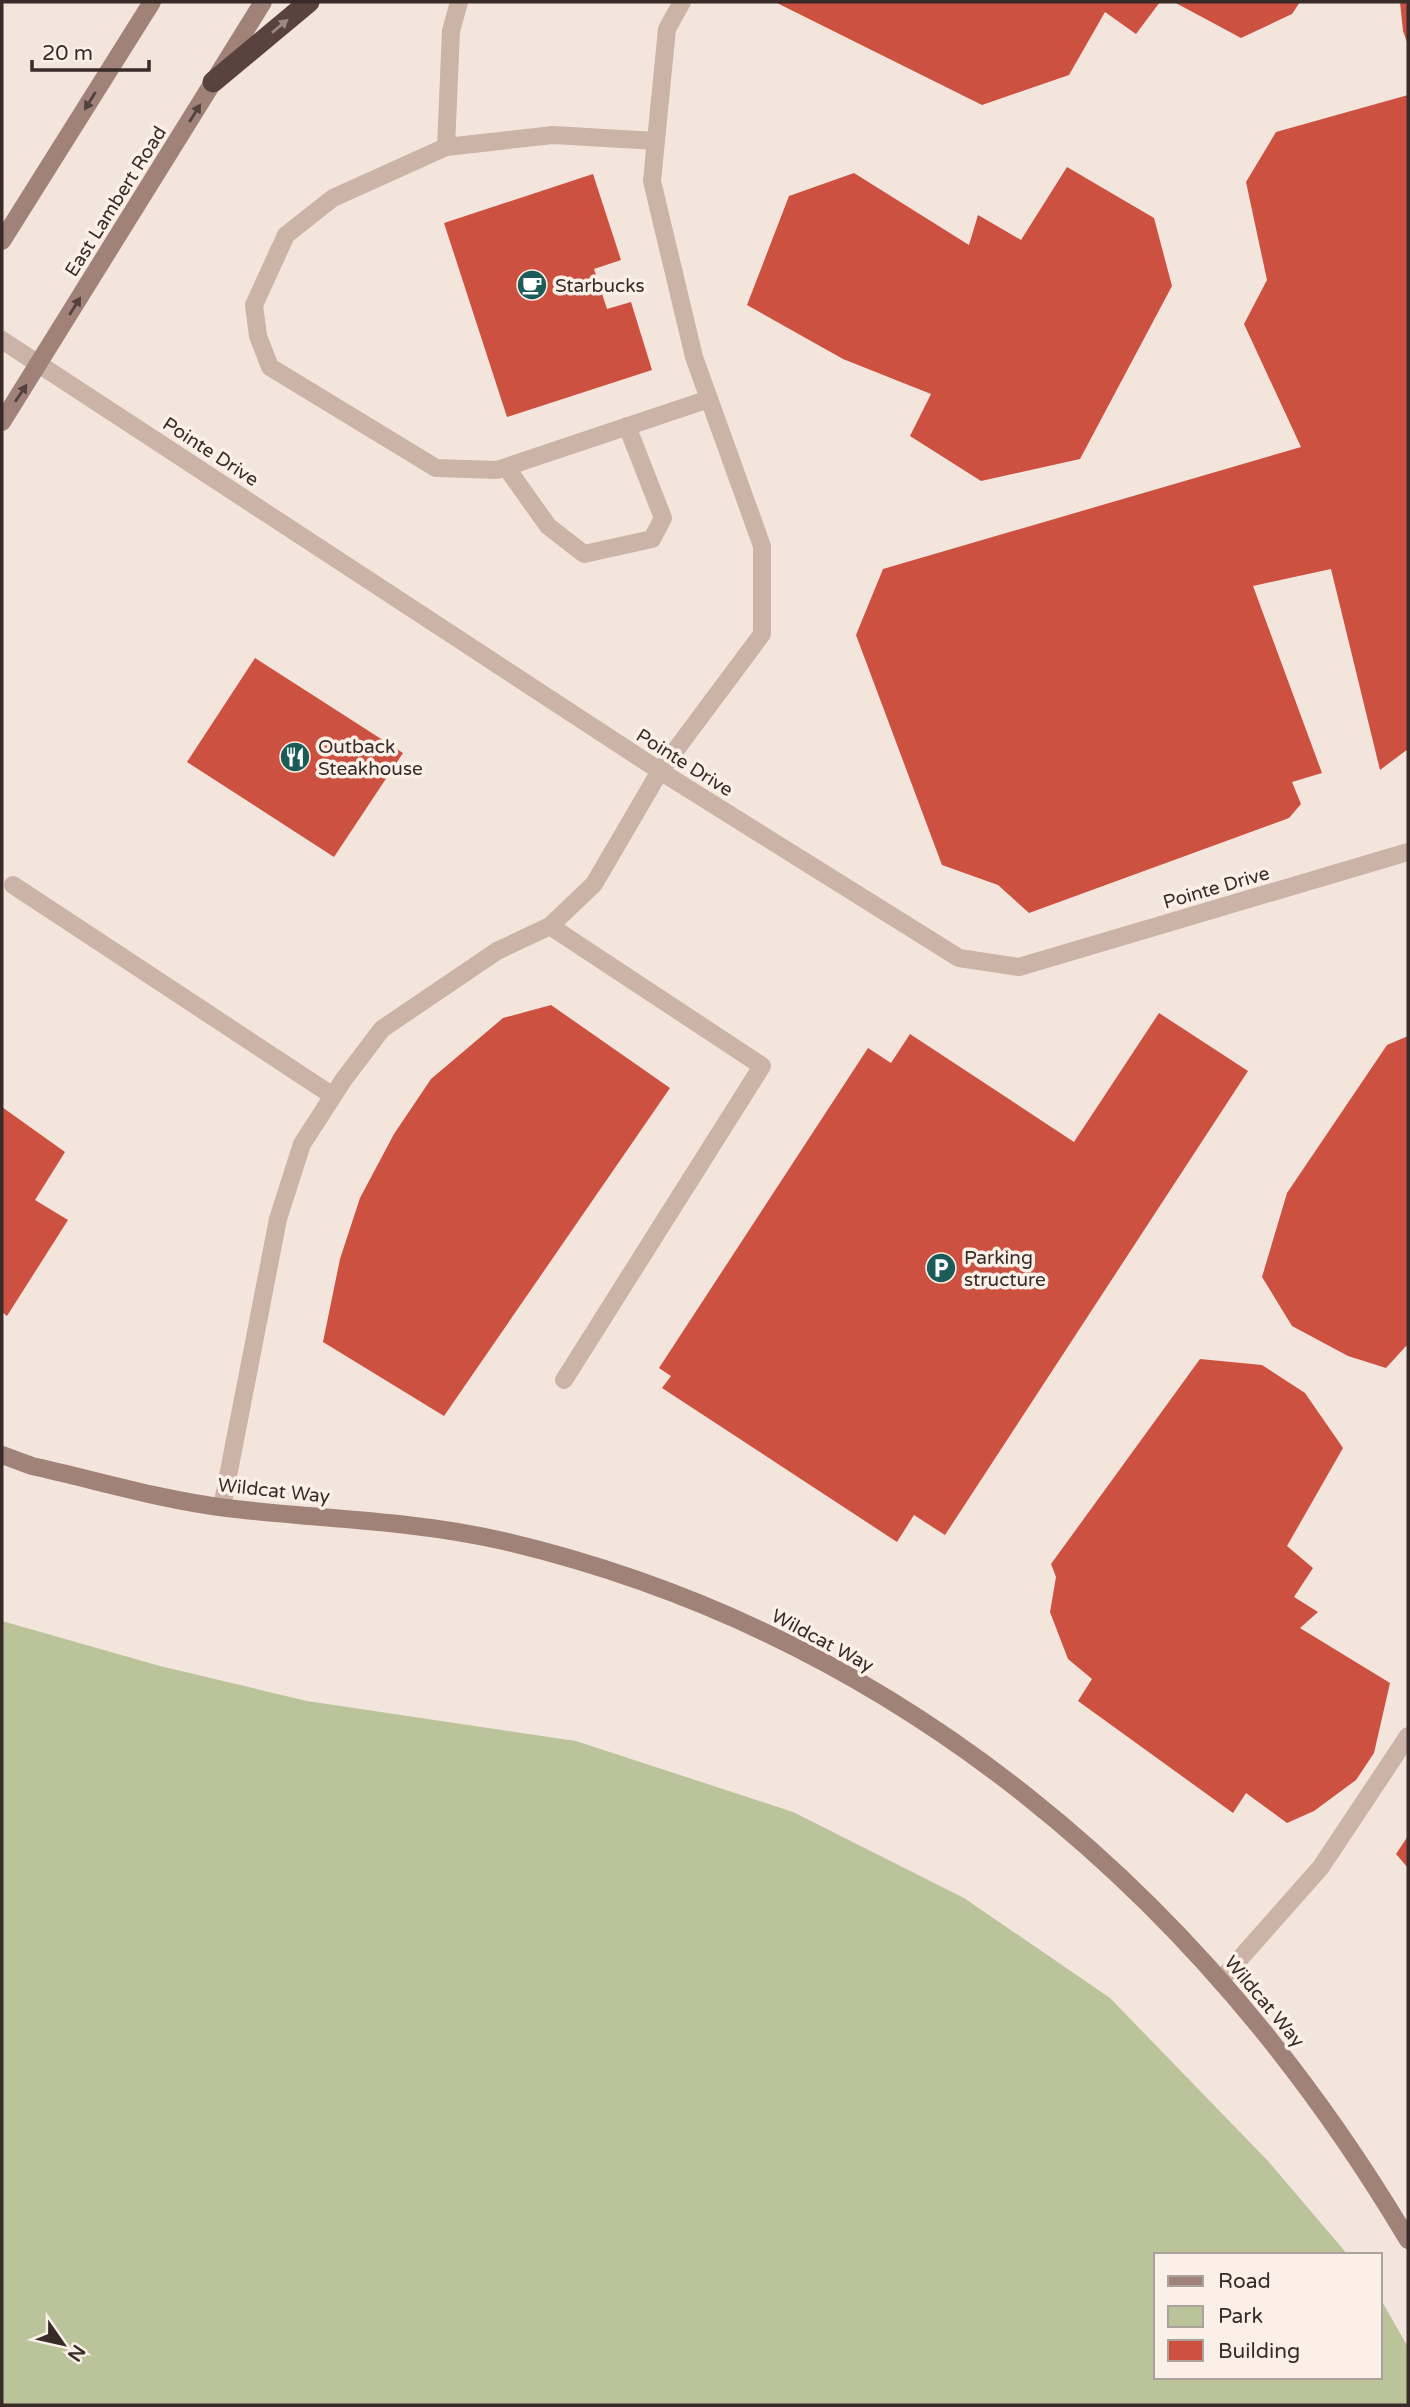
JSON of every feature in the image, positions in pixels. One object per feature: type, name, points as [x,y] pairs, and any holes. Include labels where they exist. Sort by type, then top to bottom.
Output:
[{"type":"highway","points":[[214,82],[309,2]]},
{"type":"street","points":[[2,241],[152,2]]},
{"type":"street","name":"East Lambert Road","points":[[2,422],[263,2]]},
{"type":"street","points":[[446,147],[451,31],[459,2]]},
{"type":"street","points":[[222,1507],[278,1219],[302,1144],[382,1029],[497,951],[550,926],[594,884],[660,771],[762,634],[762,546],[694,357],[652,181],[667,29],[682,2]]},
{"type":"street","points":[[656,141],[553,135],[446,147],[332,198],[286,234],[254,305],[258,336],[270,367],[436,468],[506,467],[709,399]]},
{"type":"street","name":"Pointe Drive","points":[[2,340],[660,771],[959,958],[1019,967],[1408,852]]},
{"type":"street","points":[[506,467],[548,526],[584,554],[652,539],[663,518],[627,426]]},
{"type":"street","points":[[13,885],[333,1096]]},
{"type":"street","points":[[550,926],[762,1066],[564,1380]]},
{"type":"street","name":"Wildcat Way","points":[[2,1455],[32,1466],[222,1507],[401,1525],[496,1540],[666,1589],[739,1620],[819,1659],[900,1706],[984,1763],[1142,1895],[1222,1980],[1300,2075],[1365,2168],[1408,2240]]},
{"type":"street","points":[[1222,1980],[1321,1867],[1408,1737]]},
{"type":"green space","points":[[2,1621],[160,1666],[307,1701],[576,1741],[793,1812],[964,1898],[1110,1998],[1268,2161],[1346,2253],[1154,2253],[1154,2379],[1382,2379],[1382,2302],[1408,2347],[1408,2405],[2,2405]]},
{"type":"building","points":[[775,2],[1160,2],[1136,34],[1105,12],[1069,75],[982,105]]},
{"type":"building","points":[[1174,2],[1300,2],[1292,14],[1241,38]]},
{"type":"building","points":[[1400,2],[1408,2],[1408,45],[1403,31]]},
{"type":"building","points":[[1408,95],[1408,749],[1380,770],[1331,569],[1253,586],[1322,773],[1292,782],[1301,804],[1289,818],[1029,913],[998,885],[942,865],[856,635],[883,569],[1301,447],[1244,324],[1267,280],[1246,182],[1276,132]]},
{"type":"building","points":[[1067,167],[1154,218],[1172,286],[1080,459],[981,481],[910,436],[931,394],[843,359],[747,305],[789,196],[854,173],[969,245],[978,215],[1021,240]]},
{"type":"building","name":"Starbucks","points":[[593,174],[621,260],[594,269],[607,309],[631,302],[652,370],[507,417],[444,223]]},
{"type":"building","name":"Outback Steakhouse","points":[[255,658],[403,753],[334,857],[187,762]]},
{"type":"building","points":[[551,1005],[670,1088],[444,1416],[323,1342],[340,1259],[360,1198],[394,1134],[431,1079],[503,1018]]},
{"type":"building","points":[[1159,1013],[1248,1071],[945,1535],[914,1515],[897,1542],[662,1388],[671,1376],[659,1368],[868,1048],[891,1063],[910,1034],[1074,1142]]},
{"type":"building","points":[[1408,1036],[1408,1344],[1386,1368],[1348,1356],[1292,1326],[1262,1277],[1287,1193],[1387,1045]]},
{"type":"building","points":[[2,1107],[65,1152],[35,1200],[68,1220],[7,1316],[2,1312]]},
{"type":"building","points":[[1200,1359],[1262,1365],[1305,1393],[1343,1448],[1287,1546],[1313,1568],[1294,1597],[1318,1612],[1300,1628],[1390,1683],[1374,1753],[1356,1780],[1314,1811],[1287,1823],[1246,1793],[1233,1813],[1078,1701],[1092,1679],[1068,1659],[1050,1612],[1056,1577],[1051,1564]]},
{"type":"building","points":[[1408,1836],[1408,1868],[1396,1854]]},
{"type":"place","name":"Starbucks","points":[[532,285]]},
{"type":"place","name":"Outback Steakhouse","points":[[295,757]]},
{"type":"place","name":"Parking structure","points":[[941,1268]]}]
